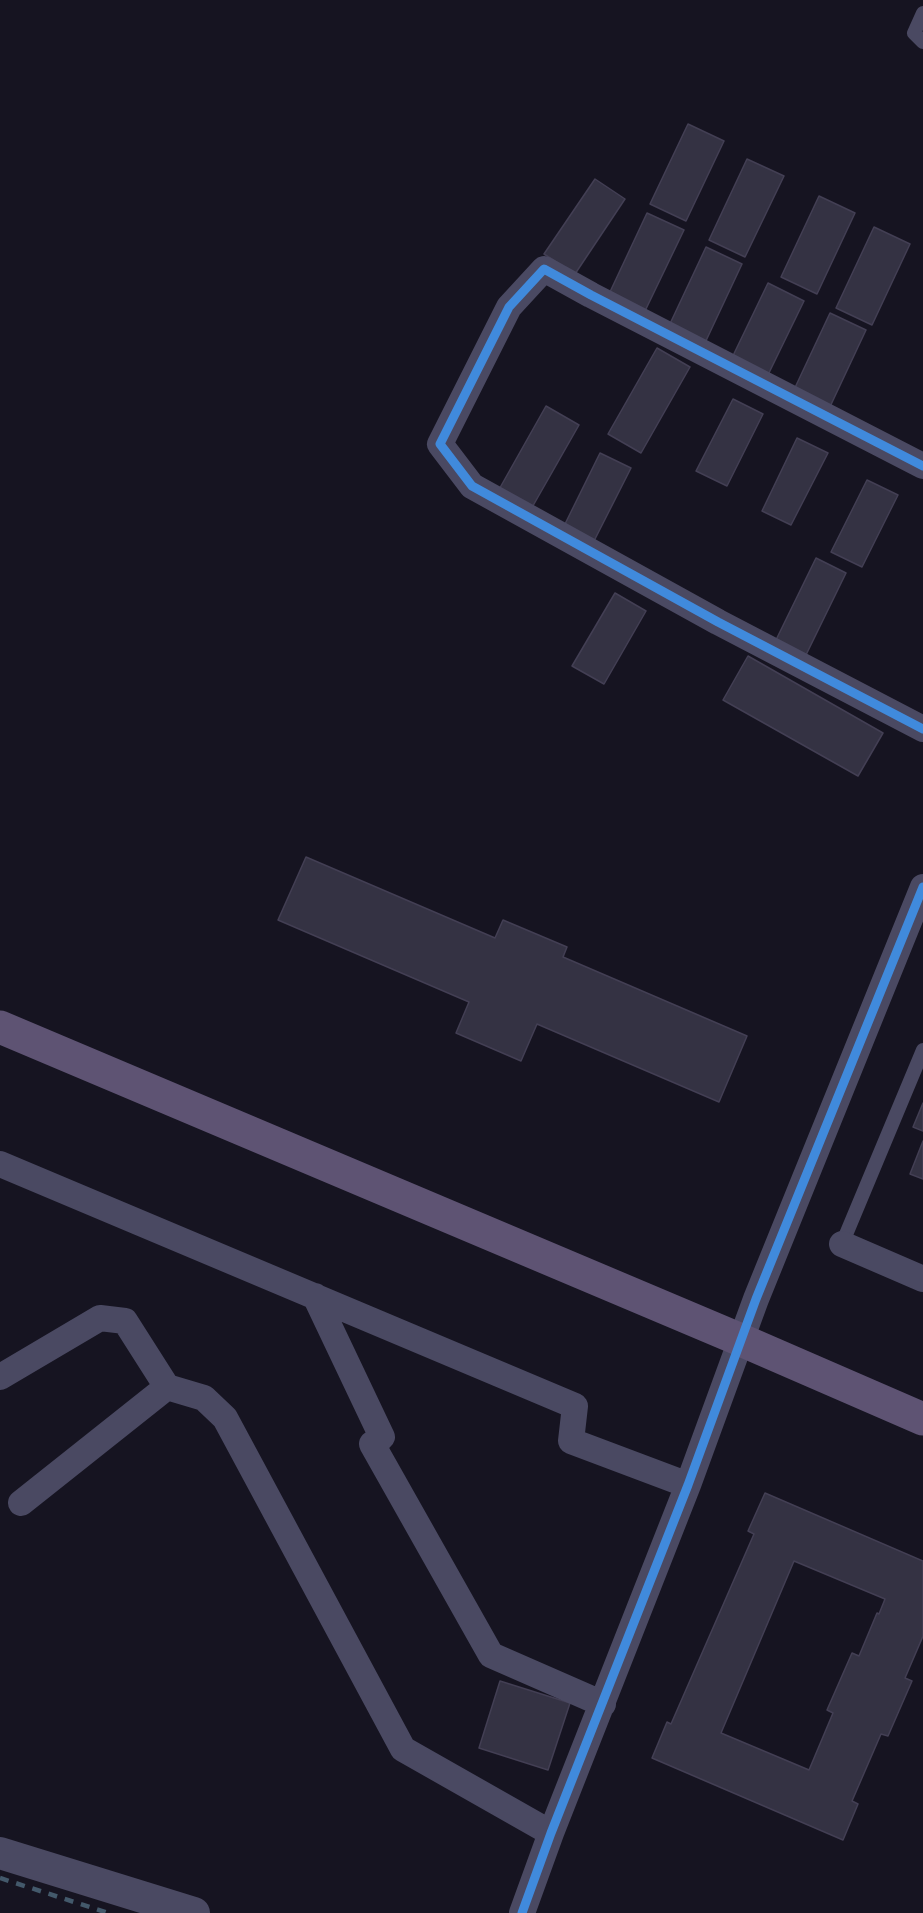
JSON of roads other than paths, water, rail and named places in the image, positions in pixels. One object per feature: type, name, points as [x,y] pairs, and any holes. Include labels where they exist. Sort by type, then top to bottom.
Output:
[{"type":"main road","points":[[0,1027],[923,1419]]},
{"type":"street","points":[[923,466],[544,269],[509,307],[440,444],[472,486],[718,622],[923,729]]},
{"type":"street","points":[[522,1913],[551,1833],[688,1485],[756,1299],[923,887]]},
{"type":"street","points":[[0,1164],[575,1406],[572,1441],[688,1485]]},
{"type":"street","points":[[842,1244],[923,1279]]},
{"type":"street","points":[[315,1296],[382,1437],[372,1444],[491,1655],[603,1704]]},
{"type":"street","points":[[0,1377],[99,1318],[126,1321],[167,1387],[204,1398],[225,1418],[403,1749],[551,1833]]},
{"type":"street","points":[[21,1503],[167,1387]]},
{"type":"street","points":[[0,1853],[194,1913]]},
{"type":"lane","points":[[923,13],[914,33],[923,42]]},
{"type":"lane","points":[[842,1244],[923,1050]]},
{"type":"railway","points":[[0,1878],[108,1913]]}]
